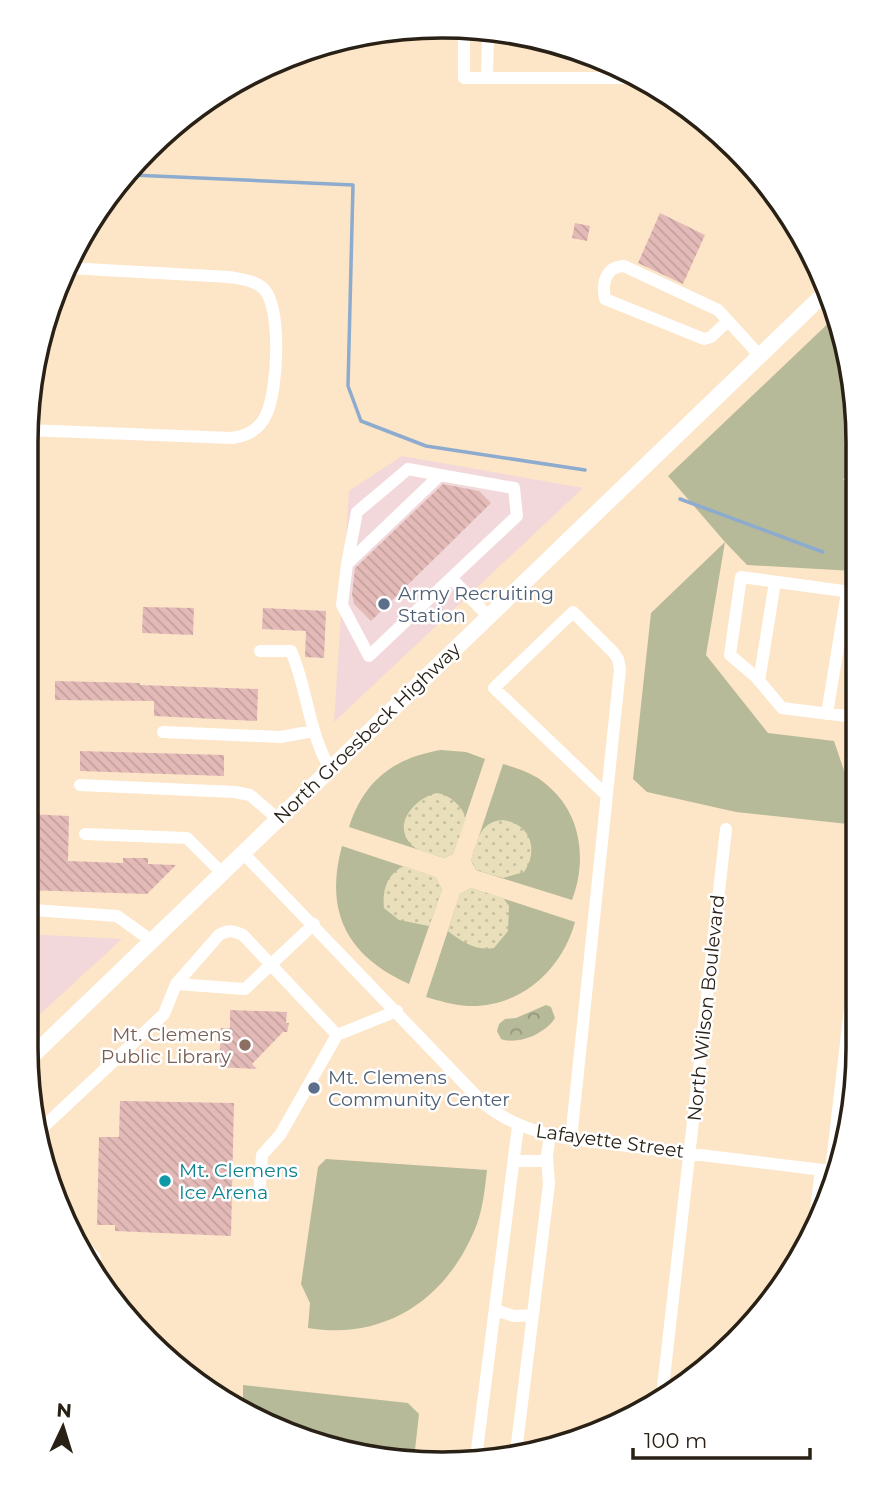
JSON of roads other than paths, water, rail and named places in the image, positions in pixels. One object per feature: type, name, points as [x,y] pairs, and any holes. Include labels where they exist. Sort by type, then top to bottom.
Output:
[{"type":"main road","name":"North Groesbeck Highway","points":[[39,1049],[820,298]]},
{"type":"street","points":[[464,39],[464,78],[617,78]]},
{"type":"street","points":[[487,78],[488,41]]},
{"type":"street","points":[[728,321],[711,337],[704,339],[605,299],[603,286],[608,273],[615,267],[624,267],[718,310],[760,356]]},
{"type":"street","points":[[39,431],[232,438],[254,430],[266,416],[271,398],[275,326],[271,301],[265,290],[250,281],[204,275],[78,269]]},
{"type":"street","points":[[408,469],[440,475],[514,488],[517,516],[369,656],[342,605],[357,512],[408,469]]},
{"type":"street","points":[[347,564],[440,475]]},
{"type":"street","points":[[846,591],[741,577],[730,655],[759,681],[782,708],[846,716]]},
{"type":"street","points":[[451,578],[489,617]]},
{"type":"street","points":[[759,681],[775,582]]},
{"type":"street","points":[[571,1139],[620,664],[613,652],[573,612],[494,688],[606,795]]},
{"type":"street","points":[[827,714],[846,625]]},
{"type":"street","points":[[260,651],[291,652],[298,667],[318,749],[330,769]]},
{"type":"street","points":[[163,732],[281,737],[313,731]]},
{"type":"street","points":[[80,785],[234,792],[250,795],[278,820]]},
{"type":"street","name":"North Wilson Boulevard","points":[[663,1385],[726,829]]},
{"type":"street","points":[[85,834],[187,838],[222,873]]},
{"type":"street","name":"Lafayette Street","points":[[243,853],[482,1102],[505,1119],[518,1126],[571,1139],[827,1171]]},
{"type":"street","points":[[39,910],[117,916],[152,941]]},
{"type":"street","points":[[176,984],[245,989],[314,924]]},
{"type":"street","points":[[46,1125],[164,1014],[176,984],[225,931],[235,931],[243,935],[337,1035]]},
{"type":"street","points":[[259,1196],[262,1155],[280,1135],[337,1035],[397,1011]]},
{"type":"street","points":[[477,1450],[518,1126]]},
{"type":"street","points":[[517,1445],[549,1184],[547,1161],[550,1135]]},
{"type":"street","points":[[514,1161],[547,1161]]},
{"type":"street","points":[[495,1310],[514,1317],[533,1315]]},
{"type":"waterway","points":[[140,175],[353,185],[348,386],[361,421],[426,446],[585,470]]},
{"type":"waterway","points":[[680,499],[823,552]]},
{"type":"place","name":"Army Recruiting Station","points":[[384,604]]},
{"type":"place","name":"Mt. Clemens Public Library","points":[[245,1045]]},
{"type":"place","name":"Mt. Clemens Community Center","points":[[314,1088]]},
{"type":"place","name":"Mt. Clemens Ice Arena","points":[[165,1181]]}]
